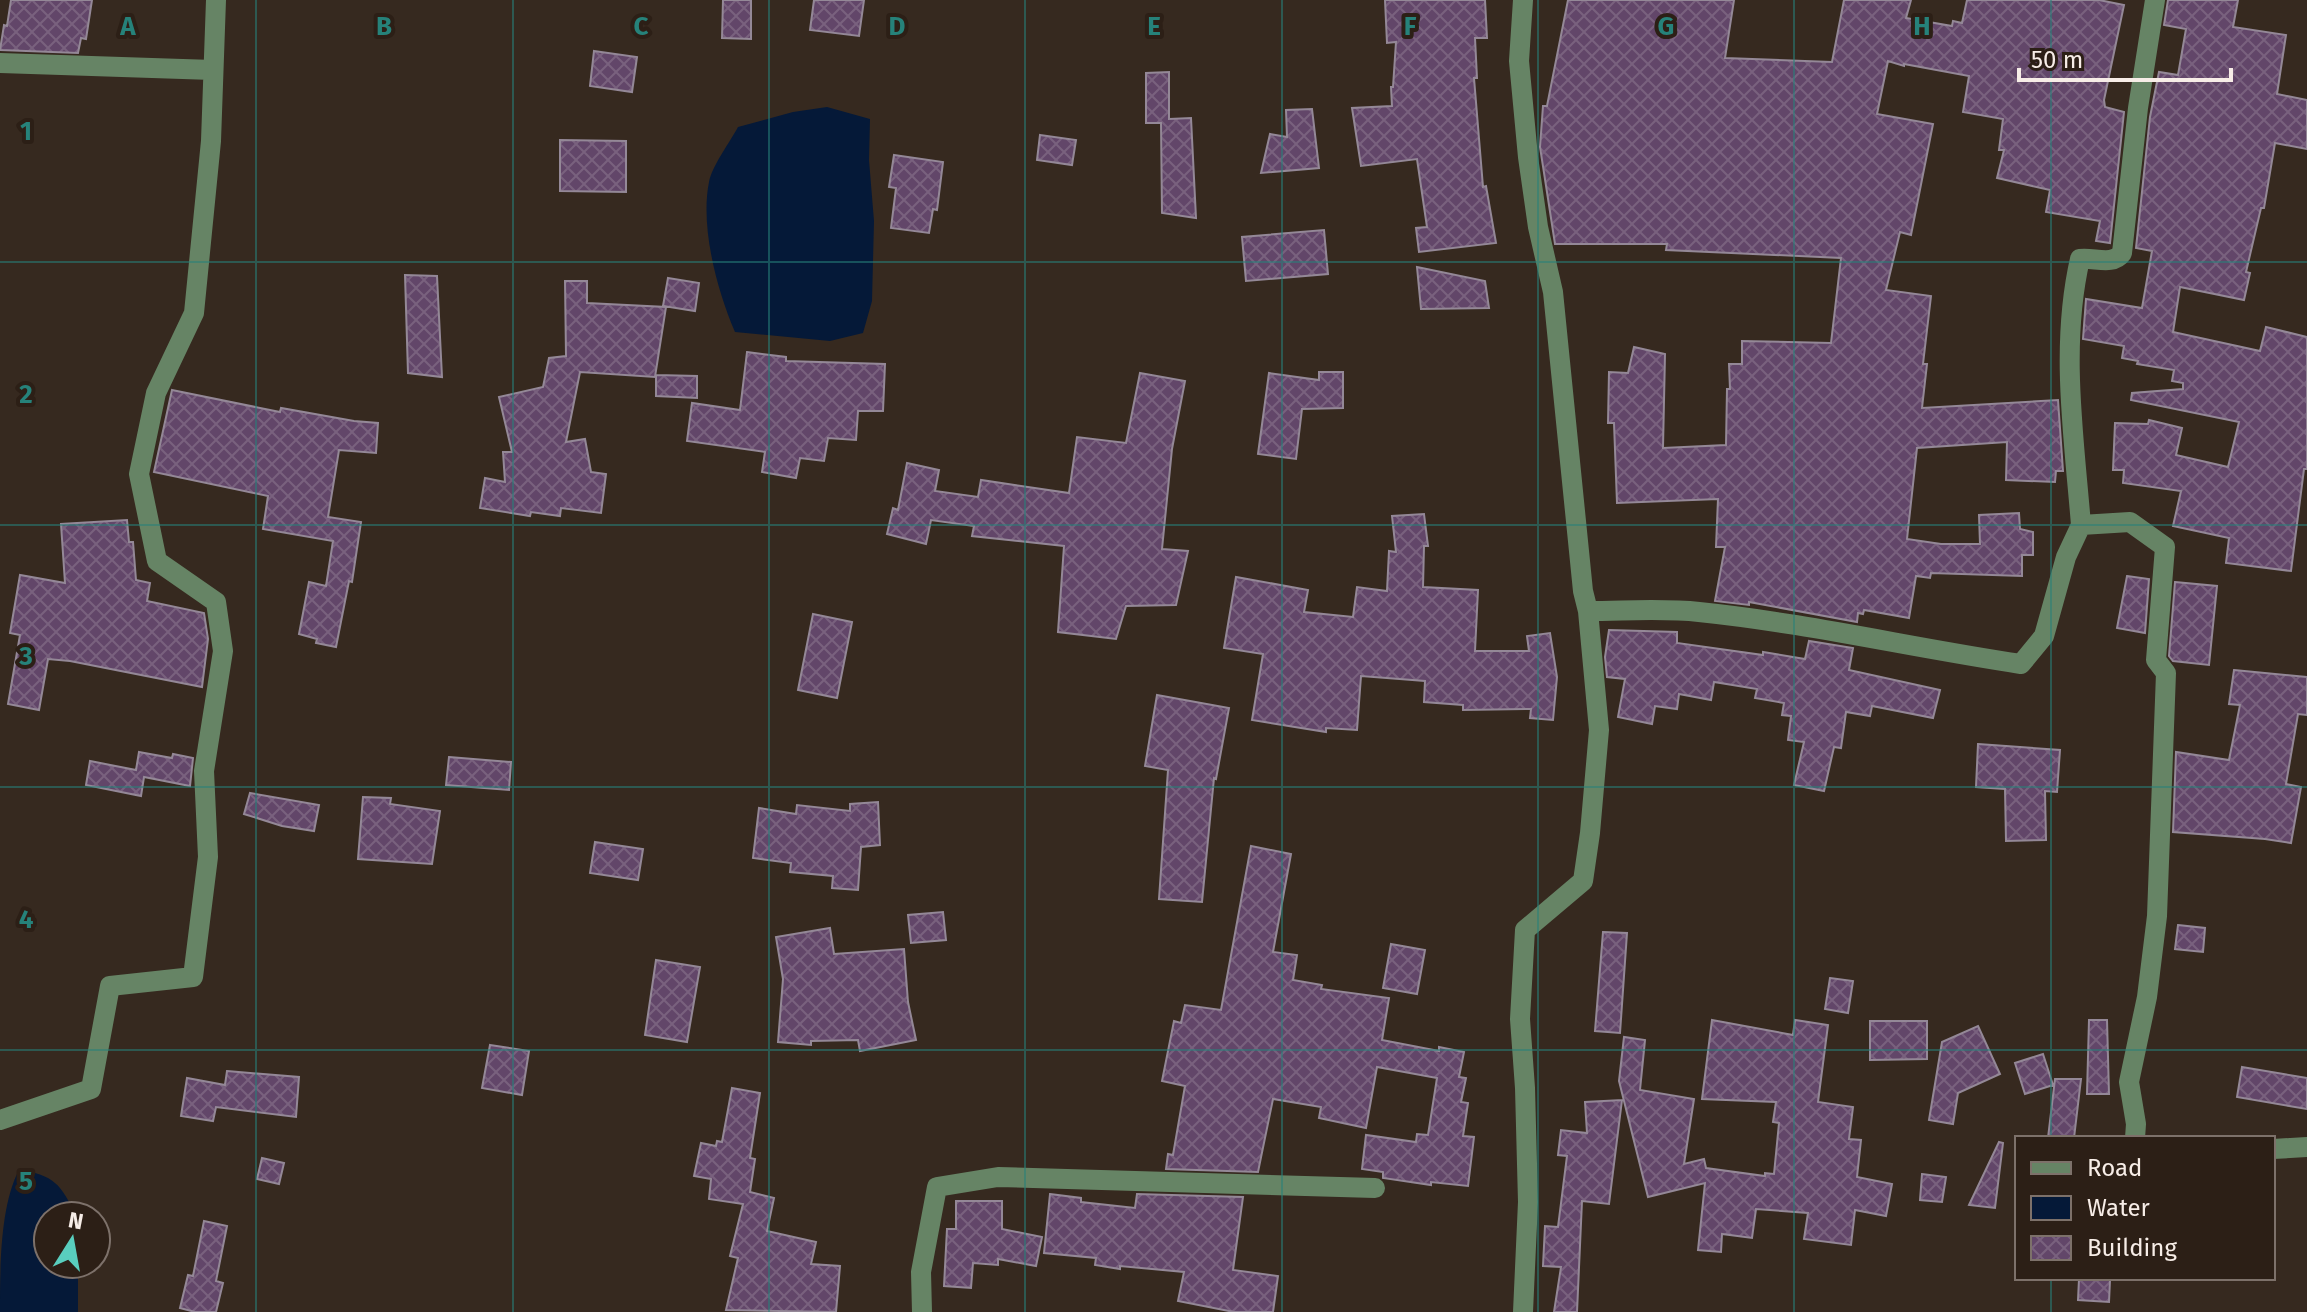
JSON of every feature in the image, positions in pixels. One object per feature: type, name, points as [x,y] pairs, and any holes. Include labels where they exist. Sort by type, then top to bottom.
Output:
[{"type":"street","points":[[0,1120],[91,1089],[110,986],[193,977],[208,857],[204,771],[223,651],[216,602],[157,561],[139,474],[156,393],[194,313],[211,141],[216,0]]},
{"type":"street","points":[[1523,0],[1519,61],[1528,157],[1538,227],[1553,292],[1599,730],[1583,881],[1525,930],[1520,1019],[1528,1202],[1523,1312]]},
{"type":"street","points":[[1588,611],[1696,611],[1817,628],[2021,664],[2044,636],[2066,557],[2081,525],[2069,370],[2075,280],[2080,259],[2111,261],[2122,253],[2138,108],[2155,0]]},
{"type":"street","points":[[0,63],[213,70]]},
{"type":"street","points":[[2081,525],[2130,522],[2165,547],[2156,660],[2166,673],[2157,916],[2147,997],[2129,1082],[2135,1136]]},
{"type":"street","points":[[2275,1149],[2307,1147]]},
{"type":"street","points":[[922,1312],[921,1272],[937,1187],[998,1177],[1375,1188]]},
{"type":"water","points":[[827,107],[870,119],[869,160],[874,221],[872,301],[863,333],[830,341],[735,332],[712,258],[707,219],[711,176],[738,127],[793,112]]},
{"type":"water","points":[[19,1170],[48,1178],[66,1196],[68,1200],[32,1200],[32,1280],[78,1280],[78,1312],[0,1312],[1,1257],[13,1185]]},
{"type":"building","points":[[11,0],[92,0],[86,39],[81,38],[78,53],[0,50]]},
{"type":"building","points":[[723,0],[751,0],[751,39],[722,38]]},
{"type":"building","points":[[814,0],[864,0],[859,36],[810,30]]},
{"type":"building","points":[[1385,0],[1485,0],[1487,38],[1475,38],[1477,78],[1474,78],[1483,187],[1486,186],[1496,243],[1419,252],[1416,228],[1427,227],[1417,159],[1361,166],[1352,108],[1392,106],[1396,42],[1387,43]]},
{"type":"building","points":[[1568,0],[1734,0],[1725,58],[1832,62],[1844,0],[1911,0],[1906,18],[1952,26],[1953,21],[1962,23],[1967,0],[2099,0],[2124,5],[2104,100],[2105,107],[2124,112],[2110,243],[2096,241],[2100,221],[2046,212],[2050,190],[1997,178],[2004,150],[1999,150],[2003,119],[1963,112],[1969,76],[1888,61],[1877,114],[1933,124],[1911,235],[1900,232],[1886,290],[1931,296],[1923,364],[1927,364],[1922,408],[2058,400],[2063,471],[2056,471],[2055,482],[2006,480],[2007,442],[1917,448],[1907,539],[1941,544],[1980,544],[1979,515],[2019,513],[2020,529],[2033,532],[2033,555],[2022,555],[2022,576],[1931,573],[1930,578],[1916,576],[1909,618],[1864,610],[1863,614],[1858,613],[1857,622],[1749,602],[1749,605],[1715,601],[1725,547],[1716,547],[1718,499],[1617,503],[1614,423],[1608,423],[1609,372],[1628,373],[1634,347],[1665,354],[1663,448],[1726,445],[1729,364],[1742,364],[1742,341],[1831,343],[1841,258],[1666,250],[1667,244],[1555,244],[1540,147],[1543,106],[1547,106]]},
{"type":"building","points":[[2168,0],[2238,0],[2233,27],[2286,35],[2277,94],[2307,100],[2307,149],[2275,143],[2264,208],[2261,208],[2246,272],[2250,273],[2244,300],[2180,287],[2173,332],[2260,351],[2266,327],[2307,337],[2307,469],[2304,469],[2291,571],[2226,563],[2229,538],[2173,526],[2181,491],[2123,483],[2124,470],[2113,470],[2115,423],[2148,424],[2149,420],[2182,428],[2176,455],[2228,467],[2239,422],[2131,400],[2132,393],[2183,389],[2183,383],[2172,381],[2174,370],[2137,364],[2138,361],[2122,358],[2124,346],[2083,339],[2086,299],[2142,308],[2152,251],[2136,248],[2150,117],[2159,72],[2178,75],[2186,29],[2164,25]]},
{"type":"building","points":[[594,51],[637,57],[632,92],[590,86]]},
{"type":"building","points":[[1169,72],[1169,119],[1191,118],[1196,218],[1162,213],[1161,123],[1146,123],[1146,73]]},
{"type":"building","points":[[1312,109],[1319,168],[1261,173],[1270,134],[1287,137],[1286,110]]},
{"type":"building","points":[[1040,135],[1076,140],[1072,165],[1037,160]]},
{"type":"building","points":[[560,140],[626,141],[626,192],[560,191]]},
{"type":"building","points":[[894,155],[943,162],[937,210],[933,209],[929,233],[891,228],[896,188],[889,187]]},
{"type":"building","points":[[1324,230],[1328,274],[1246,281],[1242,237]]},
{"type":"building","points":[[1417,267],[1485,281],[1489,308],[1421,309]]},
{"type":"building","points":[[405,275],[437,276],[442,377],[408,373]]},
{"type":"building","points":[[668,278],[699,283],[695,311],[663,306]]},
{"type":"building","points":[[565,281],[587,281],[587,303],[666,307],[655,377],[580,372],[566,442],[585,439],[591,472],[606,474],[601,513],[561,508],[560,516],[531,512],[530,516],[480,508],[485,478],[505,482],[503,452],[512,452],[499,397],[543,387],[549,358],[566,356]]},
{"type":"building","points":[[747,352],[786,357],[786,361],[885,364],[883,411],[858,411],[856,440],[828,438],[824,461],[800,458],[796,478],[762,472],[765,452],[687,441],[692,403],[740,410]]},
{"type":"building","points":[[1319,372],[1343,372],[1343,408],[1302,409],[1296,459],[1258,454],[1269,373],[1319,380]]},
{"type":"building","points":[[1140,373],[1185,381],[1172,449],[1162,549],[1188,551],[1176,605],[1126,606],[1116,639],[1058,632],[1064,546],[972,536],[974,526],[931,520],[926,544],[887,534],[893,508],[898,510],[907,463],[939,470],[935,491],[978,497],[981,480],[1069,493],[1077,437],[1126,443]]},
{"type":"building","points":[[656,375],[697,376],[697,398],[656,396]]},
{"type":"building","points":[[172,390],[280,412],[281,408],[378,423],[376,453],[339,450],[328,517],[361,522],[352,582],[349,581],[336,647],[316,643],[317,639],[299,634],[309,582],[326,586],[333,541],[263,529],[268,496],[154,472]]},
{"type":"building","points":[[1424,514],[1428,546],[1424,546],[1423,587],[1478,590],[1475,651],[1529,651],[1527,636],[1550,633],[1557,677],[1553,720],[1530,718],[1531,709],[1463,710],[1463,705],[1424,702],[1425,681],[1361,676],[1357,730],[1326,728],[1326,732],[1252,720],[1263,654],[1224,648],[1236,577],[1308,590],[1304,612],[1353,617],[1357,587],[1387,591],[1389,551],[1396,552],[1392,516]]},
{"type":"building","points":[[127,520],[129,542],[133,542],[136,580],[150,583],[147,601],[204,613],[208,639],[202,687],[48,659],[39,710],[8,704],[20,635],[10,633],[20,575],[65,583],[61,524]]},
{"type":"building","points":[[2127,576],[2149,579],[2145,633],[2117,628]]},
{"type":"building","points":[[2175,582],[2217,586],[2209,665],[2173,661],[2169,656]]},
{"type":"building","points":[[813,614],[852,622],[837,698],[798,690]]},
{"type":"building","points":[[1609,630],[1677,632],[1677,643],[1805,659],[1809,641],[1853,648],[1849,670],[1940,690],[1933,718],[1872,706],[1870,716],[1846,712],[1841,748],[1834,747],[1824,791],[1794,785],[1804,742],[1788,740],[1791,716],[1782,715],[1784,703],[1755,698],[1757,689],[1714,682],[1711,700],[1679,694],[1677,709],[1655,706],[1652,724],[1618,717],[1625,679],[1607,677],[1605,657]]},
{"type":"building","points":[[2234,670],[2307,677],[2307,715],[2298,714],[2286,784],[2301,787],[2291,843],[2173,832],[2176,752],[2229,760],[2240,705],[2229,704]]},
{"type":"building","points":[[1157,695],[1229,708],[1214,778],[1202,902],[1159,899],[1168,770],[1145,766]]},
{"type":"building","points":[[1978,744],[2060,750],[2057,792],[2045,791],[2046,840],[2006,841],[2005,789],[1976,787]]},
{"type":"building","points":[[139,752],[193,758],[190,786],[144,777],[141,796],[86,785],[90,761],[136,770]]},
{"type":"building","points":[[449,757],[511,762],[509,790],[446,785]]},
{"type":"building","points":[[250,793],[319,805],[314,831],[282,826],[244,814]]},
{"type":"building","points":[[363,797],[391,798],[390,804],[440,811],[432,864],[358,859]]},
{"type":"building","points":[[878,802],[880,845],[861,847],[858,890],[832,888],[833,876],[790,872],[791,863],[753,858],[759,808],[796,814],[797,805],[850,811],[850,804]]},
{"type":"building","points":[[595,842],[643,849],[638,880],[590,873]]},
{"type":"building","points":[[1251,846],[1291,854],[1273,952],[1297,955],[1293,980],[1322,985],[1321,989],[1389,998],[1382,1040],[1439,1051],[1439,1047],[1464,1052],[1459,1077],[1466,1078],[1461,1102],[1468,1103],[1463,1136],[1474,1137],[1468,1186],[1431,1182],[1431,1185],[1383,1178],[1383,1172],[1362,1169],[1366,1135],[1416,1142],[1417,1134],[1428,1135],[1437,1078],[1377,1067],[1366,1128],[1319,1118],[1321,1107],[1273,1099],[1258,1172],[1166,1169],[1168,1154],[1173,1155],[1185,1086],[1162,1081],[1174,1021],[1181,1023],[1185,1005],[1221,1010]]},
{"type":"building","points":[[943,912],[946,940],[911,943],[908,915]]},
{"type":"building","points":[[2178,925],[2205,928],[2203,952],[2175,949]]},
{"type":"building","points":[[830,928],[834,954],[904,949],[908,1002],[916,1040],[860,1051],[858,1040],[811,1041],[811,1045],[778,1042],[783,979],[776,937]]},
{"type":"building","points":[[1603,932],[1627,933],[1620,1033],[1595,1031]]},
{"type":"building","points":[[1391,944],[1425,950],[1417,994],[1383,988]]},
{"type":"building","points":[[656,960],[700,967],[687,1042],[645,1035]]},
{"type":"building","points":[[1830,978],[1853,981],[1848,1013],[1825,1009]]},
{"type":"building","points":[[1712,1020],[1793,1035],[1795,1020],[1828,1025],[1818,1102],[1853,1107],[1849,1139],[1861,1140],[1857,1177],[1892,1184],[1886,1216],[1855,1210],[1851,1245],[1804,1239],[1808,1213],[1756,1209],[1752,1238],[1722,1234],[1721,1252],[1698,1250],[1705,1183],[1648,1197],[1619,1081],[1624,1037],[1645,1040],[1640,1090],[1694,1099],[1684,1164],[1704,1159],[1706,1168],[1765,1176],[1765,1173],[1774,1174],[1779,1123],[1773,1122],[1776,1102],[1702,1099]]},
{"type":"building","points":[[2089,1020],[2107,1020],[2109,1094],[2087,1094]]},
{"type":"building","points":[[1870,1021],[1927,1021],[1927,1059],[1870,1060]]},
{"type":"building","points":[[1978,1026],[2000,1074],[1958,1093],[1953,1124],[1929,1120],[1942,1042]]},
{"type":"building","points":[[490,1045],[529,1051],[522,1095],[482,1088]]},
{"type":"building","points":[[2043,1054],[2053,1085],[2025,1094],[2015,1063]]},
{"type":"building","points":[[2242,1067],[2307,1078],[2307,1109],[2237,1097]]},
{"type":"building","points":[[227,1071],[299,1077],[296,1117],[216,1107],[213,1121],[181,1116],[187,1078],[225,1085]]},
{"type":"building","points":[[2055,1079],[2081,1079],[2074,1136],[2048,1136]]},
{"type":"building","points":[[732,1088],[760,1093],[750,1158],[755,1159],[750,1192],[774,1198],[767,1231],[816,1242],[811,1264],[840,1266],[836,1312],[726,1310],[738,1258],[730,1256],[743,1204],[709,1199],[711,1179],[694,1176],[701,1143],[716,1146],[717,1141],[722,1142]]},
{"type":"building","points":[[1622,1100],[1609,1204],[1582,1201],[1577,1312],[1554,1312],[1561,1267],[1543,1266],[1545,1226],[1558,1227],[1567,1156],[1558,1155],[1561,1130],[1587,1133],[1585,1102]]},
{"type":"building","points":[[1999,1142],[2003,1143],[1995,1208],[1969,1205]]},
{"type":"building","points":[[262,1158],[284,1163],[279,1184],[257,1179]]},
{"type":"building","points":[[1922,1174],[1946,1177],[1942,1202],[1920,1200]]},
{"type":"building","points":[[1050,1194],[1081,1198],[1081,1202],[1135,1208],[1137,1194],[1243,1197],[1233,1270],[1278,1276],[1273,1312],[1234,1312],[1178,1301],[1184,1272],[1120,1266],[1120,1269],[1095,1265],[1096,1258],[1044,1253]]},
{"type":"building","points":[[956,1201],[1002,1201],[1002,1229],[1042,1237],[1036,1266],[998,1259],[998,1265],[973,1263],[971,1288],[944,1286],[947,1229],[956,1229]]},
{"type":"building","points":[[204,1221],[227,1226],[216,1281],[223,1283],[216,1312],[180,1308],[188,1275],[193,1276]]},
{"type":"building","points":[[2079,1280],[2110,1280],[2109,1302],[2078,1300]]}]
